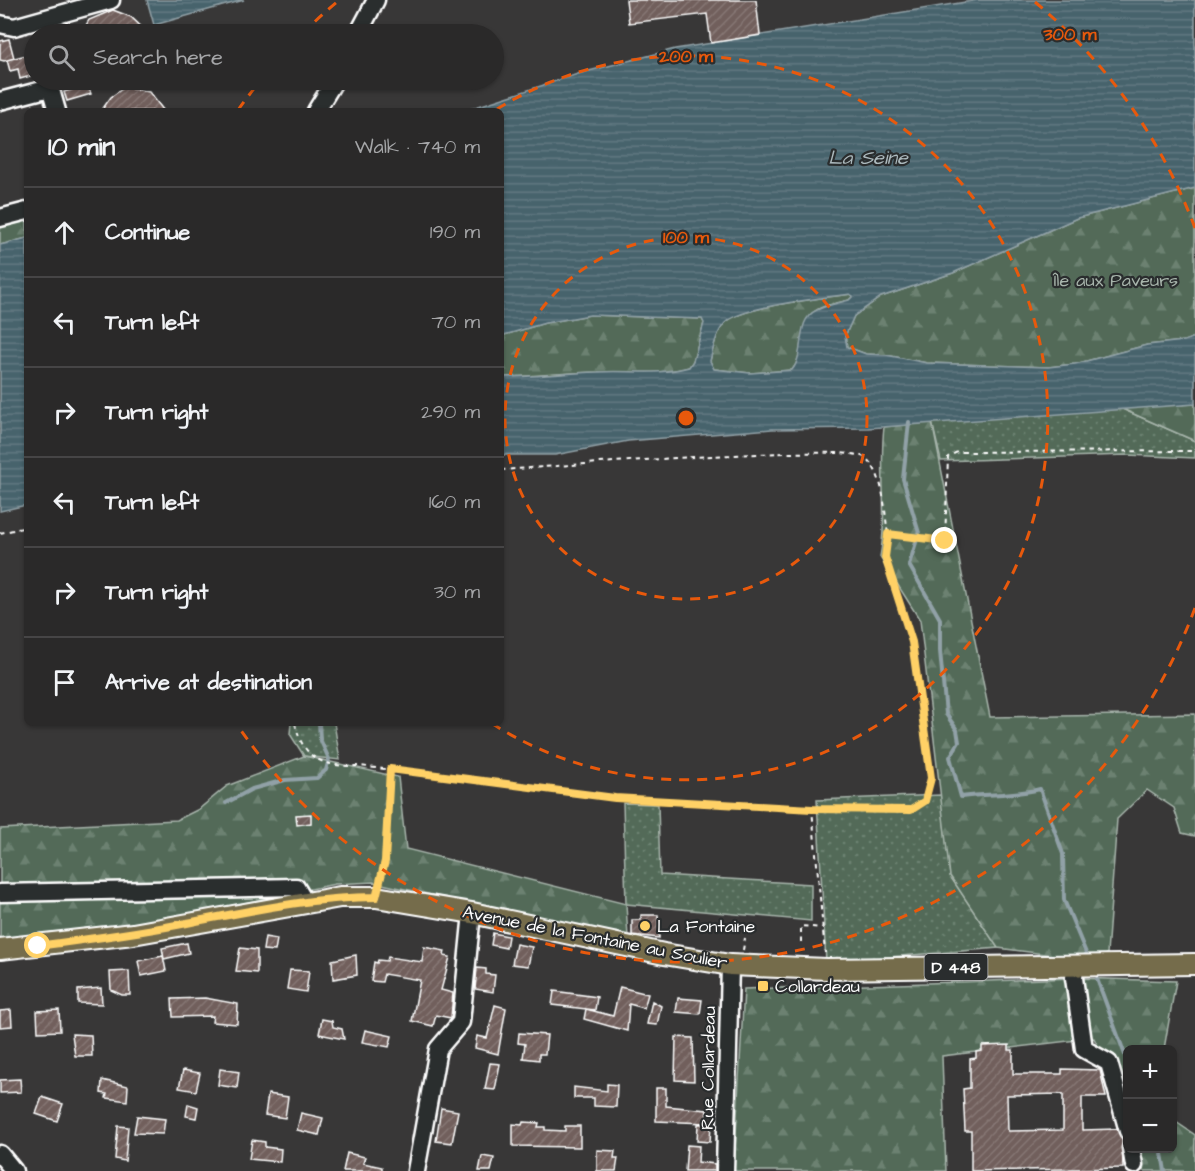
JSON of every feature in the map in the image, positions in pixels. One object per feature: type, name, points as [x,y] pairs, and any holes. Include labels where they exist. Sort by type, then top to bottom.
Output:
[{"type":"main road","name":"Avenue de la Fontaine au Soulier","points":[[0,949],[133,933],[340,897],[376,897],[471,913],[663,954],[826,969],[1195,964]]},
{"type":"street","points":[[45,24],[111,0]]},
{"type":"street","points":[[363,24],[376,0]]},
{"type":"street","points":[[0,24],[24,28]]},
{"type":"street","points":[[0,101],[32,90]]},
{"type":"street","points":[[51,90],[56,108]]},
{"type":"street","points":[[318,108],[329,90]]},
{"type":"street","points":[[0,218],[24,212]]},
{"type":"street","points":[[0,893],[230,890],[270,886],[296,887],[305,902]]},
{"type":"street","points":[[416,1171],[438,1049],[461,1022],[471,913]]},
{"type":"street","name":"Rue Collardeau","points":[[725,1171],[736,960]]},
{"type":"street","points":[[1088,965],[1074,978],[1084,1049],[1109,1063],[1123,1113]]},
{"type":"street","points":[[0,1154],[14,1171]]},
{"type":"path","points":[[888,534],[945,541],[948,457],[957,452],[1195,451]]},
{"type":"path","points":[[296,726],[304,748],[331,766],[360,765],[615,798],[812,809],[911,810],[925,801],[931,778],[912,642],[885,557],[888,534],[877,471],[864,457],[849,453],[769,454],[504,470]]},
{"type":"path","points":[[0,533],[24,528]]},
{"type":"path","points":[[376,897],[385,861],[390,769]]},
{"type":"path","points":[[812,809],[826,969]]},
{"type":"path","points":[[801,942],[801,926],[823,928]]},
{"type":"path","points":[[736,960],[745,938]]},
{"type":"green space","name":"Île aux Paveurs","points":[[1195,188],[1195,337],[1184,341],[1147,345],[1075,364],[1048,367],[927,363],[886,355],[866,354],[847,347],[845,336],[854,316],[881,297],[953,273],[1077,218]]},
{"type":"green space","points":[[24,215],[24,239],[0,245],[0,221]]},
{"type":"green space","points":[[850,294],[853,296],[849,300],[820,308],[808,319],[802,334],[799,357],[792,370],[750,373],[714,369],[710,361],[717,336],[725,323],[734,317],[765,307]]},
{"type":"green space","points":[[590,315],[702,319],[704,323],[693,361],[689,367],[678,370],[504,377],[504,335],[545,323]]},
{"type":"green space","points":[[1195,404],[1195,441],[1120,408]]},
{"type":"green space","points":[[1120,408],[1195,441],[1195,458],[1127,455],[941,461],[932,422]]},
{"type":"green space","points":[[932,422],[990,717],[1195,714],[1195,836],[1182,833],[1174,808],[1147,790],[1117,819],[1107,954],[1093,960],[998,948],[950,876],[920,620],[880,557],[883,524],[884,427]]},
{"type":"green space","points":[[291,726],[334,726],[340,760],[304,756],[290,734]]},
{"type":"green space","points":[[304,756],[398,777],[406,849],[626,904],[628,938],[373,882],[335,884],[152,922],[0,939],[0,829],[177,820],[199,809],[227,786]]},
{"type":"green space","points":[[941,795],[950,876],[998,948],[826,962],[817,800]]},
{"type":"green space","points":[[623,803],[658,804],[660,875],[811,884],[811,921],[626,904]]},
{"type":"green space","points":[[1074,978],[1176,981],[1165,1045],[1123,1045],[1123,1113],[1109,1069],[1094,1038],[942,1056],[946,1171],[734,1171],[744,989]]},
{"type":"green space","points":[[1177,1123],[1195,1135],[1195,1171],[1143,1171],[1136,1153],[1177,1153]]},
{"type":"water","points":[[147,0],[244,0],[158,24],[154,24]]},
{"type":"water","name":"La Seine","points":[[978,0],[1195,0],[1195,188],[1077,218],[953,273],[881,297],[854,316],[845,336],[847,347],[866,354],[886,355],[927,363],[1048,367],[1075,364],[1147,345],[1184,341],[1195,337],[1195,404],[868,428],[772,429],[628,441],[555,455],[504,455],[504,377],[654,372],[689,367],[693,361],[704,323],[702,319],[590,315],[545,323],[504,335],[504,108],[472,108],[581,73],[675,49]],"holes":[[[850,294],[853,296],[849,300],[817,310],[805,321],[799,355],[792,370],[750,373],[714,369],[710,361],[719,331],[734,317],[765,307]]]},
{"type":"water","points":[[24,239],[24,506],[0,511],[0,245]]},
{"type":"building","points":[[626,0],[756,0],[760,35],[711,43],[707,14],[629,23]]},
{"type":"building","points":[[113,10],[131,17],[138,24],[87,24],[89,20]]},
{"type":"building","points":[[9,39],[14,58],[0,60],[0,41]]},
{"type":"building","points":[[24,56],[24,78],[20,79],[18,69],[10,71],[7,60]]},
{"type":"building","points":[[90,90],[91,94],[67,101],[64,92]]},
{"type":"building","points":[[121,90],[149,92],[162,108],[103,108],[111,97]]},
{"type":"building","points":[[311,814],[311,823],[297,825],[296,815]]},
{"type":"building","name":"La Fontaine","points":[[641,915],[658,915],[659,938],[632,935],[632,920],[641,920]]},
{"type":"building","points":[[493,933],[508,936],[506,948],[491,945]]},
{"type":"building","points":[[265,937],[277,939],[275,951],[263,950]]},
{"type":"building","points":[[187,943],[189,953],[164,959],[162,948]]},
{"type":"building","points":[[516,944],[532,947],[528,966],[512,964]]},
{"type":"building","points":[[424,947],[445,951],[444,956],[450,957],[441,990],[453,993],[451,1018],[436,1015],[433,1026],[412,1021],[420,980],[384,974],[382,982],[371,981],[374,962],[387,961],[388,957],[422,962]]},
{"type":"building","points":[[240,948],[257,950],[257,973],[236,971]]},
{"type":"building","points":[[356,955],[357,975],[333,979],[332,960]]},
{"type":"building","points":[[163,956],[166,971],[141,976],[138,961]]},
{"type":"building","points":[[477,968],[486,969],[486,974],[495,975],[493,992],[475,989]]},
{"type":"building","points":[[290,970],[309,971],[306,992],[287,989]]},
{"type":"building","points":[[129,971],[130,995],[122,995],[111,990],[110,972]]},
{"type":"building","points":[[620,987],[648,994],[644,1008],[629,1004],[627,1031],[584,1019],[586,1009],[613,1016]]},
{"type":"building","points":[[101,988],[102,1004],[78,1003],[78,990]]},
{"type":"building","points":[[554,991],[597,997],[595,1010],[552,1005]]},
{"type":"building","points":[[205,998],[238,1004],[237,1024],[212,1022],[213,1016],[173,1017],[172,999]]},
{"type":"building","points":[[678,998],[702,1000],[700,1014],[676,1012]]},
{"type":"building","points":[[652,1001],[661,1006],[657,1025],[647,1024]]},
{"type":"building","points":[[495,1005],[506,1008],[498,1054],[475,1048],[477,1036],[487,1038]]},
{"type":"building","points":[[11,1010],[12,1026],[0,1027],[0,1011]]},
{"type":"building","points":[[59,1010],[60,1031],[38,1032],[37,1011]]},
{"type":"building","points":[[322,1019],[332,1021],[333,1027],[342,1029],[344,1039],[319,1034]]},
{"type":"building","points":[[365,1030],[392,1036],[389,1047],[362,1042]]},
{"type":"building","points":[[519,1033],[547,1035],[545,1054],[539,1054],[539,1060],[523,1058],[525,1044],[518,1043]]},
{"type":"building","points":[[72,1034],[91,1035],[92,1056],[75,1056]]},
{"type":"building","points":[[676,1037],[693,1038],[694,1081],[675,1080]]},
{"type":"building","points":[[1009,1045],[1009,1050],[1013,1050],[1013,1074],[1062,1074],[1062,1069],[1100,1070],[1106,1097],[1082,1097],[1082,1130],[1117,1129],[1122,1139],[1123,1168],[971,1171],[971,1131],[965,1131],[963,1089],[970,1088],[970,1059],[976,1058],[976,1052],[982,1051],[982,1046]],"holes":[[[1063,1094],[1063,1130],[1008,1131],[1007,1095]]]},
{"type":"building","points":[[490,1063],[500,1064],[495,1090],[485,1089]]},
{"type":"building","points":[[220,1069],[239,1072],[237,1088],[218,1085]]},
{"type":"building","points":[[183,1070],[200,1073],[196,1091],[179,1088]]},
{"type":"building","points":[[20,1079],[21,1092],[0,1093],[0,1080]]},
{"type":"building","points":[[102,1080],[128,1086],[127,1101],[106,1098],[107,1094],[101,1093]]},
{"type":"building","points":[[607,1084],[617,1085],[616,1107],[594,1106],[594,1098],[574,1098],[574,1087],[607,1091]]},
{"type":"building","points":[[656,1088],[666,1088],[666,1106],[707,1110],[706,1123],[656,1121]]},
{"type":"building","points":[[268,1094],[288,1097],[285,1118],[265,1115]]},
{"type":"building","points":[[42,1097],[63,1104],[57,1121],[36,1114]]},
{"type":"building","points":[[188,1104],[198,1107],[196,1118],[186,1116]]},
{"type":"building","points":[[441,1108],[458,1111],[452,1143],[436,1141]]},
{"type":"building","points":[[301,1113],[323,1118],[319,1135],[297,1130]]},
{"type":"building","points":[[137,1116],[165,1119],[163,1134],[134,1133]]},
{"type":"building","points":[[523,1122],[539,1123],[538,1127],[545,1127],[545,1130],[565,1131],[565,1126],[580,1126],[580,1147],[513,1146],[513,1124],[522,1125]]},
{"type":"building","points":[[698,1124],[711,1124],[710,1142],[697,1141]]},
{"type":"building","points":[[118,1126],[128,1127],[125,1161],[115,1159]]},
{"type":"building","points":[[252,1140],[265,1142],[265,1147],[281,1149],[280,1162],[249,1159]]},
{"type":"building","points":[[687,1145],[699,1146],[698,1162],[715,1164],[715,1171],[685,1171]]},
{"type":"building","points":[[597,1150],[615,1151],[614,1158],[618,1158],[616,1171],[597,1171]]},
{"type":"building","points":[[347,1153],[365,1157],[363,1163],[382,1167],[382,1171],[343,1171]]},
{"type":"building","points":[[482,1156],[494,1158],[491,1171],[479,1171]]},
{"type":"waterway","points":[[909,422],[903,479],[919,533],[909,565],[940,619],[940,651],[946,714],[957,730],[959,742],[950,757],[961,797],[1020,793],[1040,789],[1063,854],[1064,900],[1086,953]]},
{"type":"waterway","points":[[226,803],[252,789],[285,780],[317,778],[326,770],[329,759],[320,739],[319,726]]},
{"type":"waterway","points":[[1097,979],[1123,1049]]},
{"type":"waterway","points":[[1162,1153],[1165,1171]]},
{"type":"place","name":"La Fontaine","points":[[645,926]]},
{"type":"place","name":"Collardeau","points":[[763,986]]},
{"type":"route","points":[[38,946],[133,933],[288,904],[340,897],[376,897],[385,861],[390,769],[615,798],[812,809],[911,810],[925,801],[931,778],[912,642],[885,557],[888,534],[945,541]]}]
